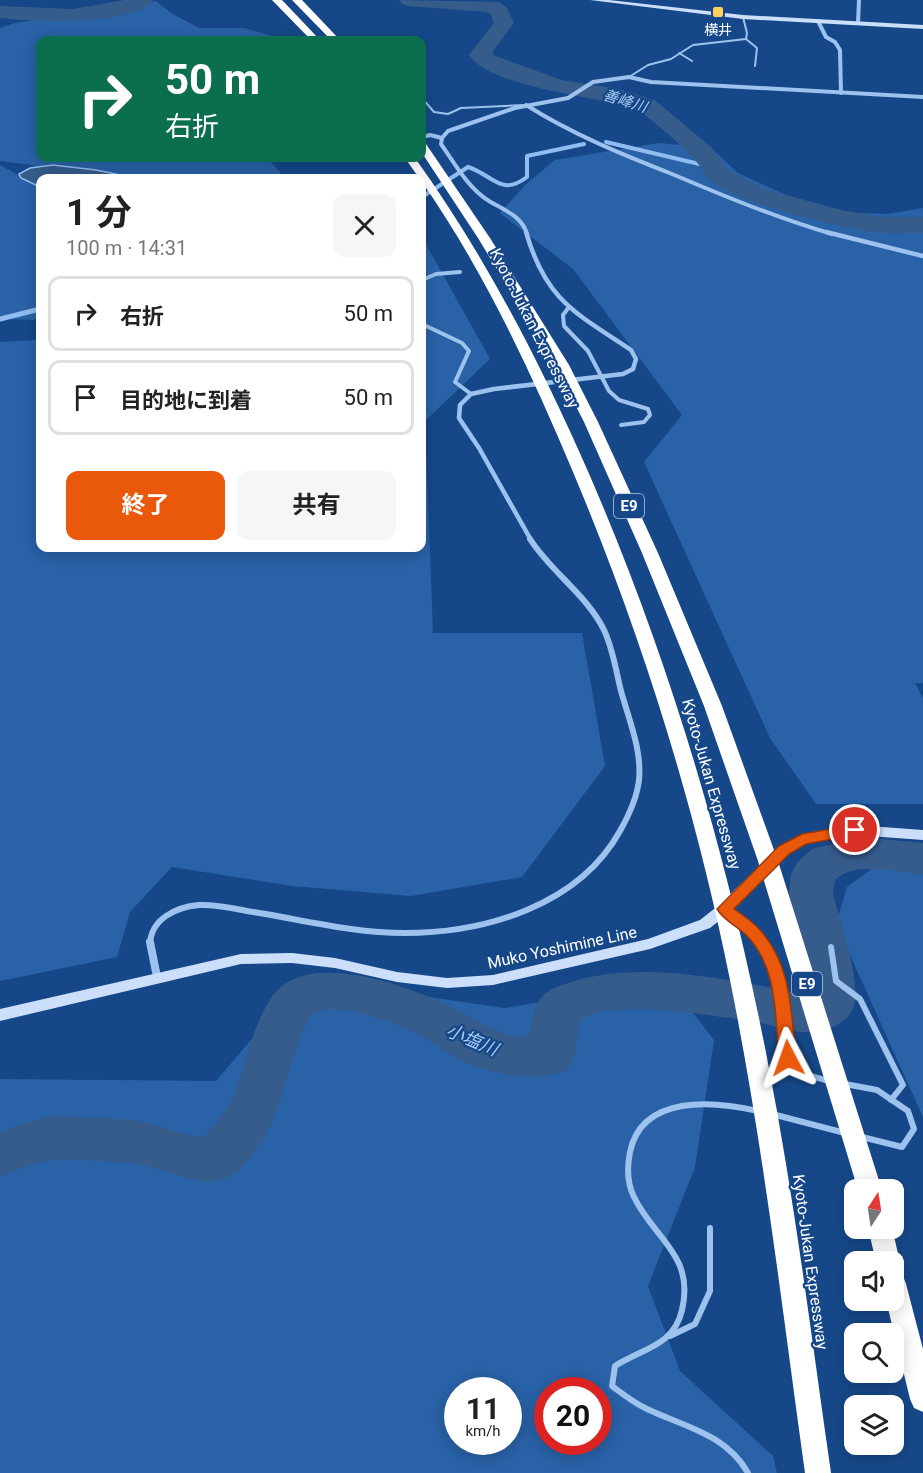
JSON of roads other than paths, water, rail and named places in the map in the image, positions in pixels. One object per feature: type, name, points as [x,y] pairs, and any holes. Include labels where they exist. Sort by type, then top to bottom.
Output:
[{"type":"highway","points":[[277,0],[312,36]]},
{"type":"highway","points":[[297,0],[332,36]]},
{"type":"highway","name":"Kyoto-Jukan Expressway","points":[[426,152],[484,238],[562,365],[591,422],[684,632],[742,789],[795,946],[867,1179]]},
{"type":"highway","name":"Kyoto-Jukan Expressway","points":[[426,182],[464,240],[529,358],[586,482],[643,632],[692,790],[737,965],[756,1058],[774,1164],[818,1473]]},
{"type":"highway","points":[[901,1311],[923,1400]]},
{"type":"main road","points":[[592,0],[742,17],[923,27]]},
{"type":"main road","name":"Muko Yoshimine Line","points":[[0,1016],[157,977],[241,959],[292,958],[335,963],[397,978],[447,983],[493,980],[650,945],[705,924],[724,909],[784,850],[802,840],[855,830],[923,836]]},
{"type":"street","points":[[858,24],[859,0]]},
{"type":"street","points":[[818,21],[826,37],[835,42],[840,50],[841,93]]},
{"type":"street","points":[[157,977],[149,956],[148,941],[153,928],[164,915],[179,908],[199,904],[333,927],[384,933],[434,932],[475,926],[519,915],[560,894],[594,868],[619,837],[635,800],[640,769],[604,629],[582,600],[547,564],[536,548],[473,435],[459,418],[460,405],[471,394],[494,389],[623,374],[633,369],[636,359],[631,350],[568,307],[545,280],[534,259],[525,227],[512,213],[488,200],[473,188],[441,144],[442,138],[448,131],[526,105],[568,98],[587,85],[629,77],[651,82],[923,97]]},
{"type":"street","points":[[526,105],[577,135],[774,217],[886,250],[923,256]]},
{"type":"street","points":[[426,136],[442,138]]},
{"type":"lane","points":[[742,17],[747,33],[746,39]]},
{"type":"lane","points":[[629,77],[648,65],[671,59],[693,45],[746,39],[757,48],[755,66]]},
{"type":"lane","points":[[679,53],[692,61]]},
{"type":"lane","points":[[426,103],[434,112],[448,114],[461,108],[526,105]]},
{"type":"lane","points":[[426,278],[436,274],[460,272]]},
{"type":"lane","points":[[568,307],[563,315],[564,326],[588,351],[609,391],[619,400],[648,409],[650,416],[644,422],[621,425]]},
{"type":"lane","points":[[426,326],[462,342],[469,351],[465,362],[456,373],[455,382],[471,394]]},
{"type":"lane","points":[[670,1336],[683,1309],[687,1278],[673,1247],[636,1205],[625,1170],[634,1132],[657,1111],[691,1106],[732,1104],[902,1147],[914,1129],[908,1111],[877,1090],[803,1076],[788,1058],[781,988],[770,956],[754,933],[724,909]]},
{"type":"lane","points":[[831,947],[836,981],[860,999],[903,1085],[891,1100]]},
{"type":"lane","points":[[710,1227],[710,1291],[695,1324],[629,1356],[615,1366],[612,1386],[636,1403],[716,1437],[745,1463],[748,1473]]},
{"type":"waterway","name":"善峰川","points":[[0,12],[54,16],[91,14],[143,0]]},
{"type":"waterway","name":"善峰川","points":[[409,0],[492,6],[500,12],[504,23],[482,51],[480,55],[485,60],[499,67],[557,86],[619,96],[648,106],[703,153],[720,176],[755,194],[838,217],[882,225],[923,225]]},
{"type":"waterway","points":[[606,142],[712,167]]},
{"type":"waterway","points":[[426,194],[468,167],[503,185],[518,183],[527,177],[527,156],[584,144]]},
{"type":"waterway","points":[[0,319],[36,310]]},
{"type":"waterway","name":"小塩川","points":[[0,1154],[27,1144],[56,1138],[135,1142],[198,1159],[219,1157],[251,1112],[281,1023],[295,1002],[307,994],[324,991],[344,992],[387,1002],[438,1022],[470,1042],[490,1051],[527,1058],[549,1057],[557,1012],[570,1002],[591,995],[640,991],[694,995],[797,1013],[813,1013],[830,1006],[832,983],[811,894],[813,874],[828,860],[861,853],[923,859]]},
{"type":"place","name":"横井","points":[[718,12]]}]
